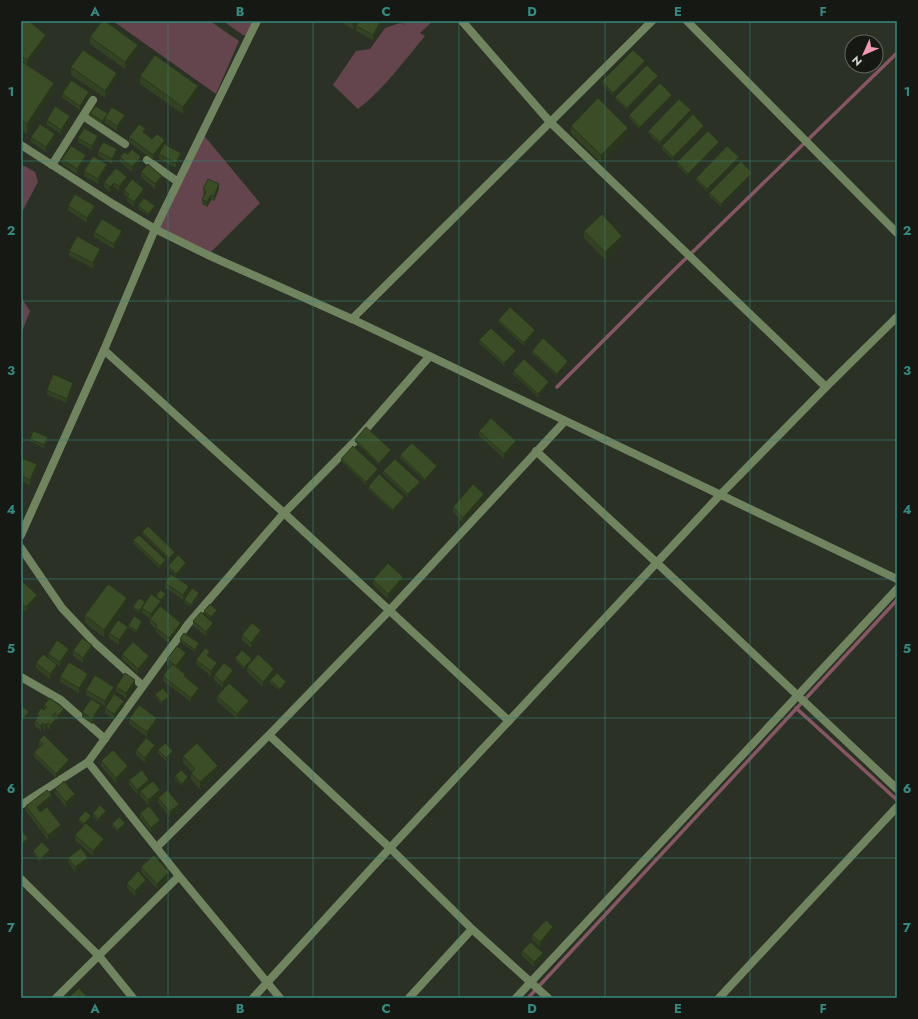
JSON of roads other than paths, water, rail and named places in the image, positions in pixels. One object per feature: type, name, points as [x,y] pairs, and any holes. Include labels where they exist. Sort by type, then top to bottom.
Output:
[{"type":"street","points":[[21,535],[104,350],[155,229],[257,21]]},
{"type":"street","points":[[462,21],[550,122],[826,387]]},
{"type":"street","points":[[352,319],[652,21]]},
{"type":"street","points":[[687,21],[897,233]]},
{"type":"street","points":[[52,165],[93,100]]},
{"type":"street","points":[[83,116],[125,144]]},
{"type":"street","points":[[21,145],[155,229],[208,255],[352,319],[897,579]]},
{"type":"street","points":[[147,160],[178,182]]},
{"type":"street","points":[[253,998],[390,848],[720,495],[897,317]]},
{"type":"street","points":[[104,350],[284,513],[509,721]]},
{"type":"street","points":[[21,805],[88,762],[188,624],[284,513],[359,436],[429,357]]},
{"type":"street","points":[[157,847],[269,735],[565,421]]},
{"type":"street","points":[[536,451],[897,789]]},
{"type":"street","points":[[21,548],[62,608],[94,642],[143,686]]},
{"type":"street","points":[[516,998],[897,588]]},
{"type":"street","points":[[21,678],[60,700],[105,739]]},
{"type":"street","points":[[269,735],[390,848],[472,929],[548,998]]},
{"type":"street","points":[[88,762],[179,876],[280,998]]},
{"type":"street","points":[[719,998],[897,807]]},
{"type":"street","points":[[56,998],[179,876]]},
{"type":"street","points":[[21,879],[99,956],[133,998]]},
{"type":"street","points":[[409,998],[472,929]]},
{"type":"waterway","points":[[557,387],[671,273],[897,53]]},
{"type":"waterway","points":[[528,998],[897,600]]},
{"type":"waterway","points":[[796,708],[897,800]]}]
